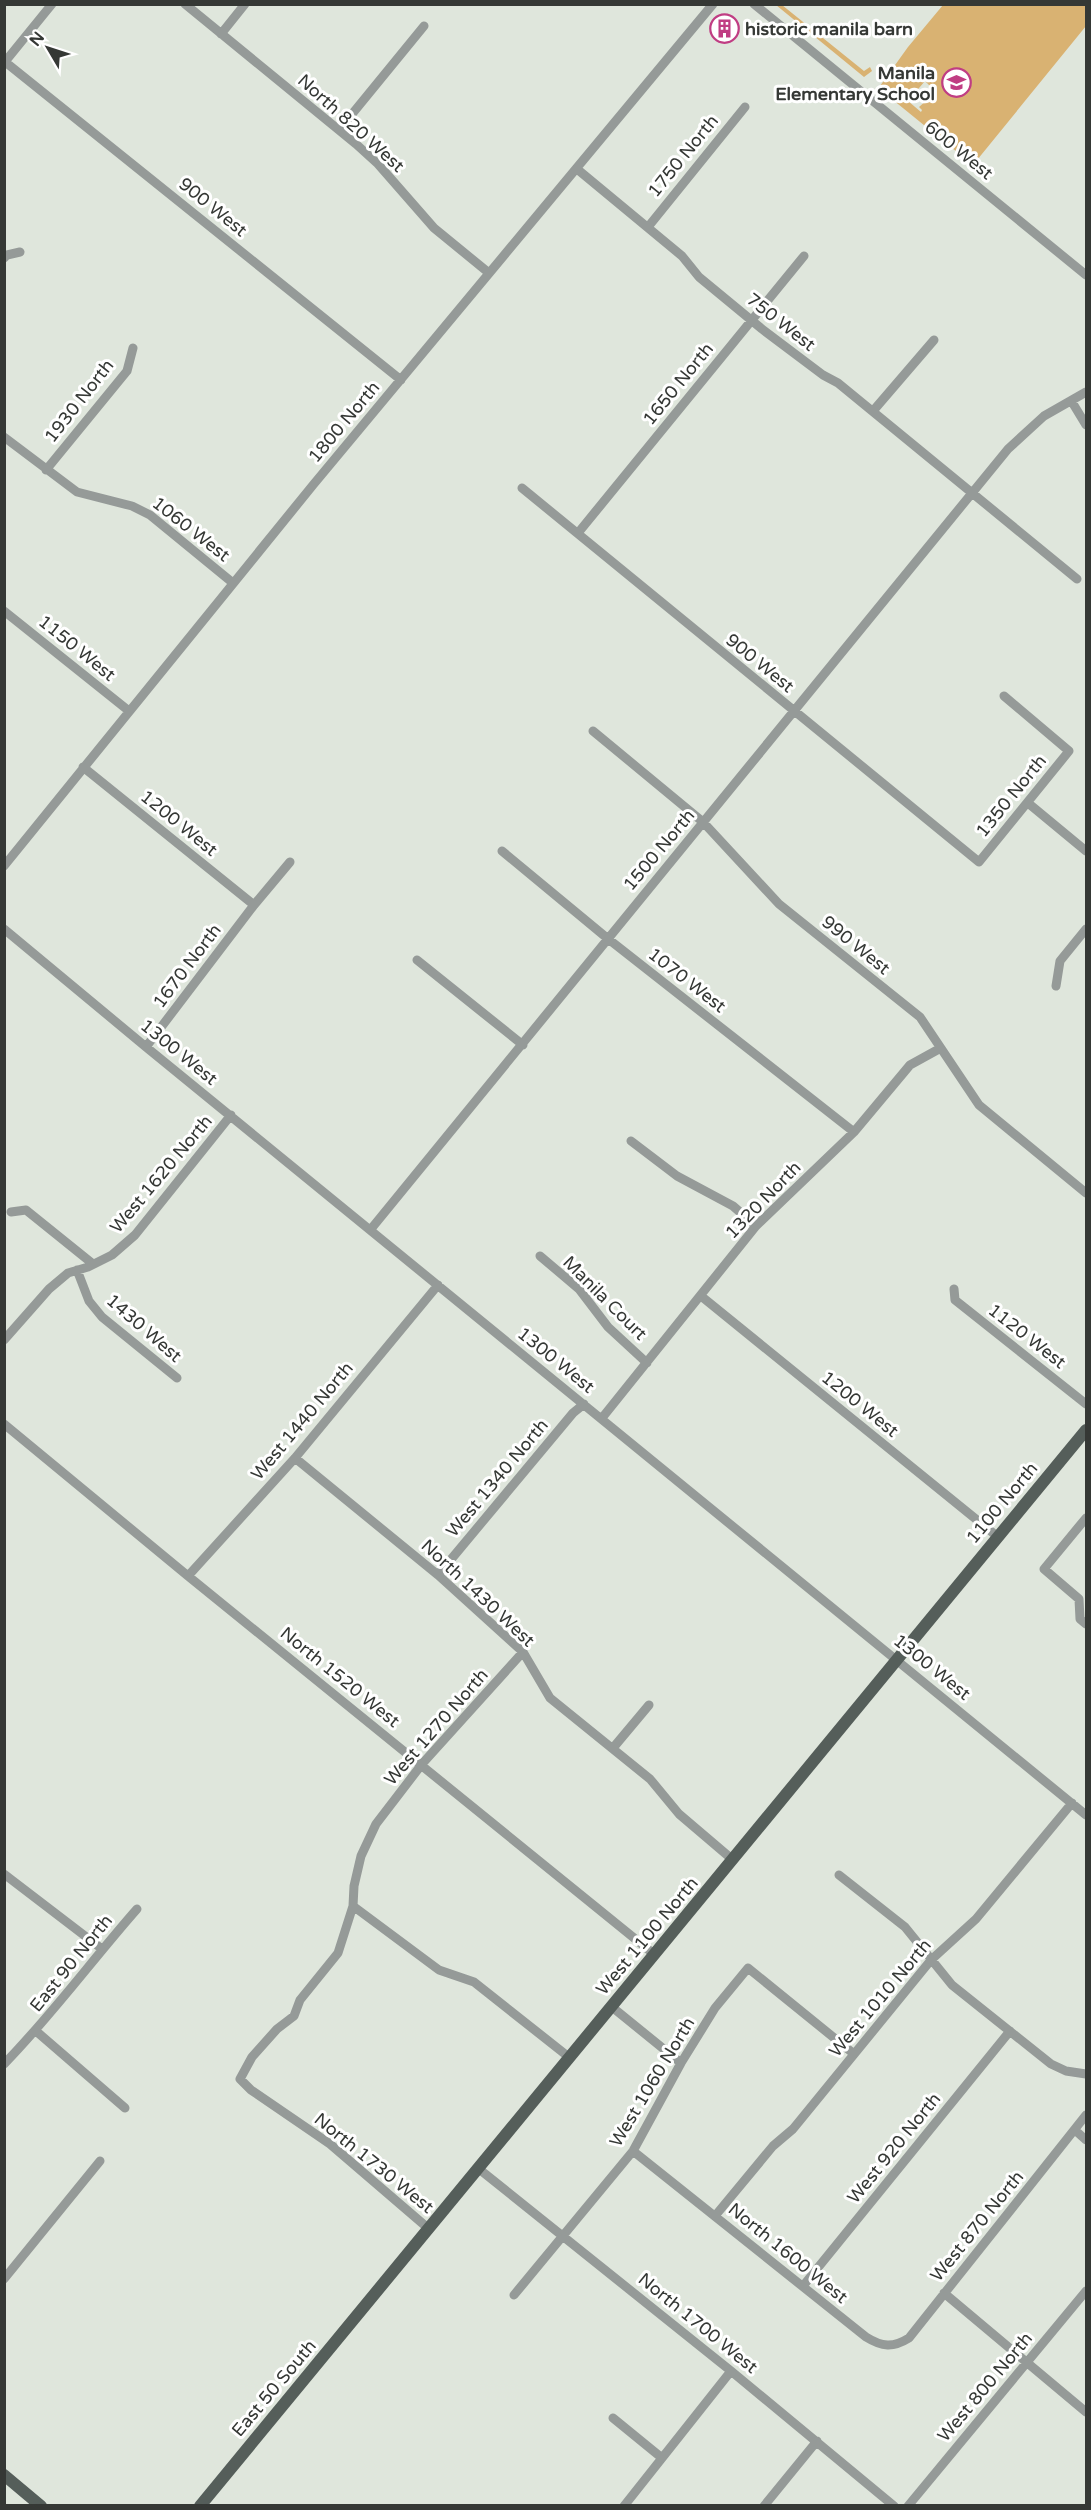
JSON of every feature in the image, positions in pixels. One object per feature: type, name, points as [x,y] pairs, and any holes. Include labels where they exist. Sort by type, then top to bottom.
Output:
[{"type":"main road","name":"1100 North","points":[[946,1600],[1086,1430]]},
{"type":"main road","name":"West 1100 North","points":[[375,2295],[946,1600]]},
{"type":"main road","name":"East 50 South","points":[[200,2505],[375,2295]]},
{"type":"main road","points":[[4,2475],[41,2505]]},
{"type":"street","points":[[5,62],[52,4]]},
{"type":"street","name":"North 820 West","points":[[185,4],[378,164],[434,228],[489,273]]},
{"type":"street","points":[[222,34],[245,4]]},
{"type":"street","name":"1800 North","points":[[4,866],[233,583],[713,4]]},
{"type":"street","name":"600 West","points":[[754,4],[1086,275]]},
{"type":"street","points":[[339,130],[424,26]]},
{"type":"street","name":"900 West","points":[[5,62],[400,380]]},
{"type":"street","name":"1750 North","points":[[648,227],[745,107]]},
{"type":"street","name":"750 West","points":[[577,169],[682,256],[699,277],[823,375],[838,383],[1077,579]]},
{"type":"street","points":[[4,258],[20,252]]},
{"type":"street","name":"1650 North","points":[[578,533],[804,256]]},
{"type":"street","points":[[873,411],[934,340]]},
{"type":"street","name":"1930 North","points":[[46,470],[126,371],[133,348]]},
{"type":"street","name":"1500 North","points":[[371,1229],[973,492],[1028,428],[1086,392]]},
{"type":"street","points":[[1072,402],[1086,425]]},
{"type":"street","name":"1060 West","points":[[5,437],[77,492],[132,506],[150,515],[233,583]]},
{"type":"street","name":"900 West","points":[[522,489],[979,862]]},
{"type":"street","name":"1150 West","points":[[4,611],[129,711]]},
{"type":"street","name":"1350 North","points":[[979,862],[1069,751],[1004,696]]},
{"type":"street","name":"990 West","points":[[593,731],[703,822],[779,904],[920,1017],[939,1049],[979,1105],[1086,1193]]},
{"type":"street","name":"1200 West","points":[[83,767],[254,905]]},
{"type":"street","points":[[1028,803],[1086,851]]},
{"type":"street","name":"1070 West","points":[[502,850],[607,938],[854,1132]]},
{"type":"street","name":"1670 North","points":[[146,1047],[254,905],[290,862]]},
{"type":"street","name":"1300 West","points":[[4,929],[1086,1815]]},
{"type":"street","points":[[1056,986],[1060,960],[1086,929]]},
{"type":"street","points":[[417,960],[523,1045]]},
{"type":"street","name":"1320 North","points":[[602,1418],[756,1226],[854,1132],[910,1065],[939,1049]]},
{"type":"street","name":"West 1620 North","points":[[4,1340],[49,1289],[68,1273],[112,1255],[135,1235],[231,1115]]},
{"type":"street","points":[[631,1141],[677,1176],[733,1206],[756,1226]]},
{"type":"street","points":[[11,1212],[26,1210],[93,1264]]},
{"type":"street","name":"Manila Court","points":[[540,1256],[579,1289],[608,1327],[647,1363]]},
{"type":"street","name":"1430 West","points":[[77,1270],[89,1301],[102,1317],[177,1377]]},
{"type":"street","name":"West 1440 North","points":[[188,1576],[295,1458],[438,1285]]},
{"type":"street","name":"1120 West","points":[[954,1289],[955,1300],[1086,1404]]},
{"type":"street","name":"1200 West","points":[[701,1296],[998,1537]]},
{"type":"street","name":"West 1340 North","points":[[438,1575],[573,1413],[584,1404]]},
{"type":"street","name":"North 1520 West","points":[[4,1424],[655,1955]]},
{"type":"street","name":"North 1430 West","points":[[295,1458],[438,1575],[523,1652],[550,1698],[650,1779],[679,1814],[733,1860]]},
{"type":"street","points":[[1086,1518],[1044,1569],[1080,1599],[1080,1619],[1086,1624]]},
{"type":"street","name":"West 1270 North","points":[[240,2079],[252,2057],[277,2029],[294,2016],[300,2000],[338,1953],[353,1906],[354,1886],[361,1856],[376,1824],[422,1764],[523,1652]]},
{"type":"street","points":[[613,1748],[649,1705]]},
{"type":"street","name":"West 1010 North","points":[[715,2216],[773,2146],[793,2128],[931,1960],[976,1919],[1072,1803]]},
{"type":"street","points":[[4,1874],[102,1949]]},
{"type":"street","points":[[839,1875],[905,1927],[952,1985],[1051,2064],[1066,2071],[1086,2074]]},
{"type":"street","points":[[353,1906],[439,1970],[474,1982],[570,2058]]},
{"type":"street","name":"East 90 North","points":[[4,2064],[36,2031],[102,1949],[137,1910]]},
{"type":"street","name":"West 1060 North","points":[[514,2295],[633,2151],[681,2063],[715,2008],[748,1968],[854,2054]]},
{"type":"street","points":[[612,2007],[681,2063]]},
{"type":"street","points":[[36,2031],[125,2108]]},
{"type":"street","name":"West 920 North","points":[[803,2286],[1010,2031]]},
{"type":"street","name":"North 1730 West","points":[[240,2079],[251,2090],[330,2144],[429,2229]]},
{"type":"street","name":"West 870 North","points":[[885,2345],[898,2345],[909,2338],[1076,2131],[1086,2115]]},
{"type":"street","points":[[1076,2131],[1086,2140]]},
{"type":"street","name":"North 1600 West","points":[[633,2151],[866,2337],[878,2345],[885,2345]]},
{"type":"street","points":[[4,2279],[100,2161]]},
{"type":"street","name":"North 1700 West","points":[[479,2169],[894,2505]]},
{"type":"street","name":"West 800 North","points":[[908,2505],[1086,2290]]},
{"type":"street","points":[[944,2293],[1086,2412]]},
{"type":"street","points":[[624,2505],[731,2371]]},
{"type":"street","points":[[613,2418],[662,2458]]},
{"type":"street","points":[[764,2505],[817,2441]]},
{"type":"shaded area","points":[[776,5],[782,5],[864,71],[870,67],[872,71],[864,77]]},
{"type":"shaded area","name":"Manila Elementary School","points":[[943,5],[1086,5],[1086,26],[973,165],[882,91],[880,86],[908,47]],"holes":[[[925,81],[936,92],[919,107],[921,112],[908,101]]]},
{"type":"place","name":"historic manila barn","points":[[724,29]]},
{"type":"place","name":"Manila Elementary School","points":[[956,83]]}]
